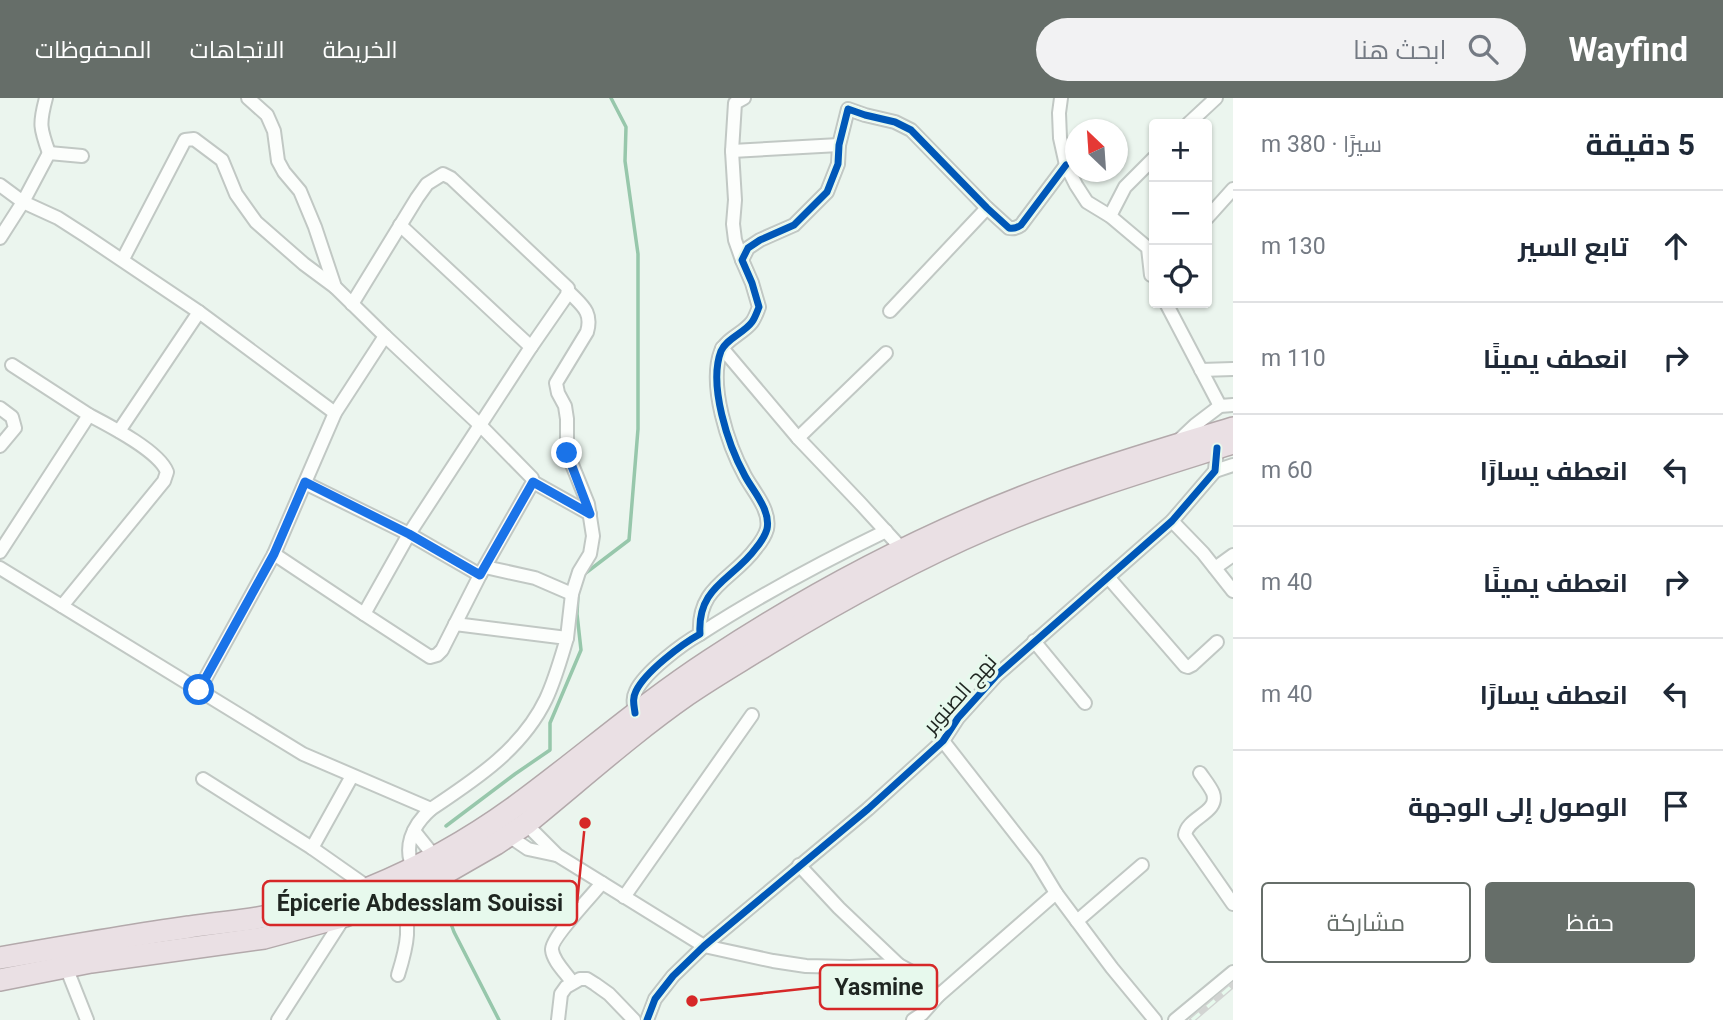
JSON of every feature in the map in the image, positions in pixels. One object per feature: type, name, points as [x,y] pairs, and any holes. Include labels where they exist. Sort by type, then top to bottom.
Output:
[{"type":"highway","points":[[510,822],[635,713],[706,662],[863,570],[985,513],[1055,485],[1233,428]]},
{"type":"highway","points":[[0,980],[91,962],[264,938],[345,916],[401,894],[427,871],[510,822],[686,695],[864,588],[988,528],[1055,502],[1225,445]]},
{"type":"highway","points":[[0,958],[258,918],[313,906],[427,871]]},
{"type":"street","points":[[46,98],[41,130],[50,153]]},
{"type":"street","points":[[248,98],[267,115],[274,131],[278,160],[300,191],[335,288]]},
{"type":"street","points":[[700,634],[699,621],[705,602],[753,552],[768,527],[763,507],[735,456],[722,415],[718,391],[718,361],[722,348],[751,322],[759,307],[735,240],[733,224],[736,200],[732,151],[735,103],[744,98]]},
{"type":"street","points":[[1061,98],[1060,138],[1065,160]]},
{"type":"street","points":[[1193,119],[1216,98]]},
{"type":"street","points":[[742,260],[748,248],[794,225],[827,192],[838,164],[845,103],[865,115],[895,122],[911,130],[1009,228],[1018,228],[1065,166]]},
{"type":"street","points":[[122,259],[186,140],[194,139],[222,160],[236,194],[257,222],[352,304],[480,425],[533,482],[590,514]]},
{"type":"street","points":[[732,151],[839,145]]},
{"type":"street","points":[[50,153],[82,156]]},
{"type":"street","points":[[0,239],[50,153]]},
{"type":"street","points":[[1110,216],[1125,187],[1149,163]]},
{"type":"street","points":[[352,304],[427,184],[443,174],[451,178],[565,284],[568,292],[588,313],[590,322],[587,332],[556,383],[565,406],[567,453],[590,514],[593,536],[590,554],[579,572],[572,594],[567,638],[545,700],[523,736],[497,762],[431,809],[417,823],[408,849],[409,858],[427,871]]},
{"type":"street","points":[[1076,182],[1087,202],[1110,216],[1148,248],[1149,254]]},
{"type":"street","points":[[0,185],[23,202],[58,218],[122,259],[199,312],[335,413]]},
{"type":"street","points":[[1212,212],[1233,189]]},
{"type":"street","points":[[890,311],[987,208]]},
{"type":"street","points":[[400,225],[531,347]]},
{"type":"street","points":[[364,614],[409,534],[568,292]]},
{"type":"street","points":[[1169,308],[1201,370],[1227,405],[1195,425],[1174,447]]},
{"type":"street","points":[[119,431],[199,312]]},
{"type":"street","points":[[199,690],[274,554],[335,413],[385,336]]},
{"type":"street","points":[[722,348],[798,438],[903,550]]},
{"type":"street","points":[[798,438],[886,353]]},
{"type":"street","points":[[12,365],[89,415],[119,431],[164,464],[167,472],[164,481],[62,606]]},
{"type":"street","points":[[1201,370],[1233,369]]},
{"type":"street","points":[[0,408],[12,417],[15,428],[0,446]]},
{"type":"street","points":[[0,552],[89,415]]},
{"type":"street","points":[[1215,471],[1225,445]]},
{"type":"street","points":[[1215,471],[1233,465]]},
{"type":"street","name":"نهج الصنوبر","points":[[647,1020],[656,999],[673,976],[704,946],[943,741],[958,718],[997,675],[1172,522],[1215,471]]},
{"type":"street","points":[[305,482],[482,571],[535,578],[572,594]]},
{"type":"street","points":[[274,554],[430,657],[442,650],[482,571],[533,482]]},
{"type":"street","points":[[1172,522],[1203,553],[1233,591]]},
{"type":"street","points":[[635,713],[633,701],[637,689],[673,652],[743,606],[818,564],[887,531]]},
{"type":"street","points":[[1215,568],[1233,555]]},
{"type":"street","points":[[0,568],[303,754],[431,809]]},
{"type":"street","points":[[1108,577],[1185,666],[1192,665],[1217,642]]},
{"type":"street","points":[[455,624],[567,638]]},
{"type":"street","points":[[1034,641],[1085,703]]},
{"type":"street","points":[[624,897],[752,715]]},
{"type":"street","points":[[943,741],[1036,860],[1077,921],[1155,1020]]},
{"type":"street","points":[[1200,772],[1214,800],[1210,808],[1185,829],[1185,835],[1233,904]]},
{"type":"street","points":[[312,848],[352,776]]},
{"type":"street","points":[[203,779],[312,848],[369,888]]},
{"type":"street","points":[[510,822],[528,849],[556,856]]},
{"type":"street","points":[[510,822],[556,856],[704,946],[806,966],[899,965]]},
{"type":"street","points":[[414,831],[427,871]]},
{"type":"street","points":[[799,865],[839,908],[899,965],[921,977],[939,996]]},
{"type":"street","points":[[1077,921],[1142,865]]},
{"type":"street","points":[[572,982],[552,952],[551,946],[602,883]]},
{"type":"street","points":[[914,1020],[1056,893]]},
{"type":"street","points":[[398,975],[408,926],[401,894]]},
{"type":"street","points":[[278,1020],[345,916]]},
{"type":"street","points":[[66,967],[87,1020]]},
{"type":"street","points":[[1175,1020],[1233,972]]},
{"type":"street","points":[[558,1020],[561,994],[572,982],[580,979],[587,979],[595,984],[634,1020]]},
{"type":"waterway","points":[[583,575],[629,540],[638,429],[638,254],[625,161],[626,127],[611,98]]},
{"type":"waterway","points":[[446,826],[550,750],[550,723],[581,650],[578,594]]},
{"type":"waterway","points":[[439,891],[454,932],[499,1020]]},
{"type":"railway","points":[[1192,1020],[1233,985]]},
{"type":"cycle path","points":[[635,713],[634,697],[647,675],[700,634],[704,605],[710,594],[747,559],[766,532],[768,522],[764,508],[739,463],[722,415],[718,397],[718,365],[723,347],[749,326],[759,307],[742,260],[748,248],[794,225],[827,192],[838,164],[839,145],[848,109],[895,122],[911,130],[1009,228],[1021,225],[1065,166]]},
{"type":"cycle path","points":[[647,1020],[655,999],[673,976],[704,946],[868,809],[943,741],[958,718],[997,675],[1172,521],[1215,471],[1217,448]]},
{"type":"place","name":"Épicerie Abdesslam Souissi","points":[[585,823]]},
{"type":"place","name":"Yasmine","points":[[692,1001]]},
{"type":"route","points":[[199,690],[274,554],[305,482],[409,534],[480,575],[533,482],[590,514],[567,453]]}]
